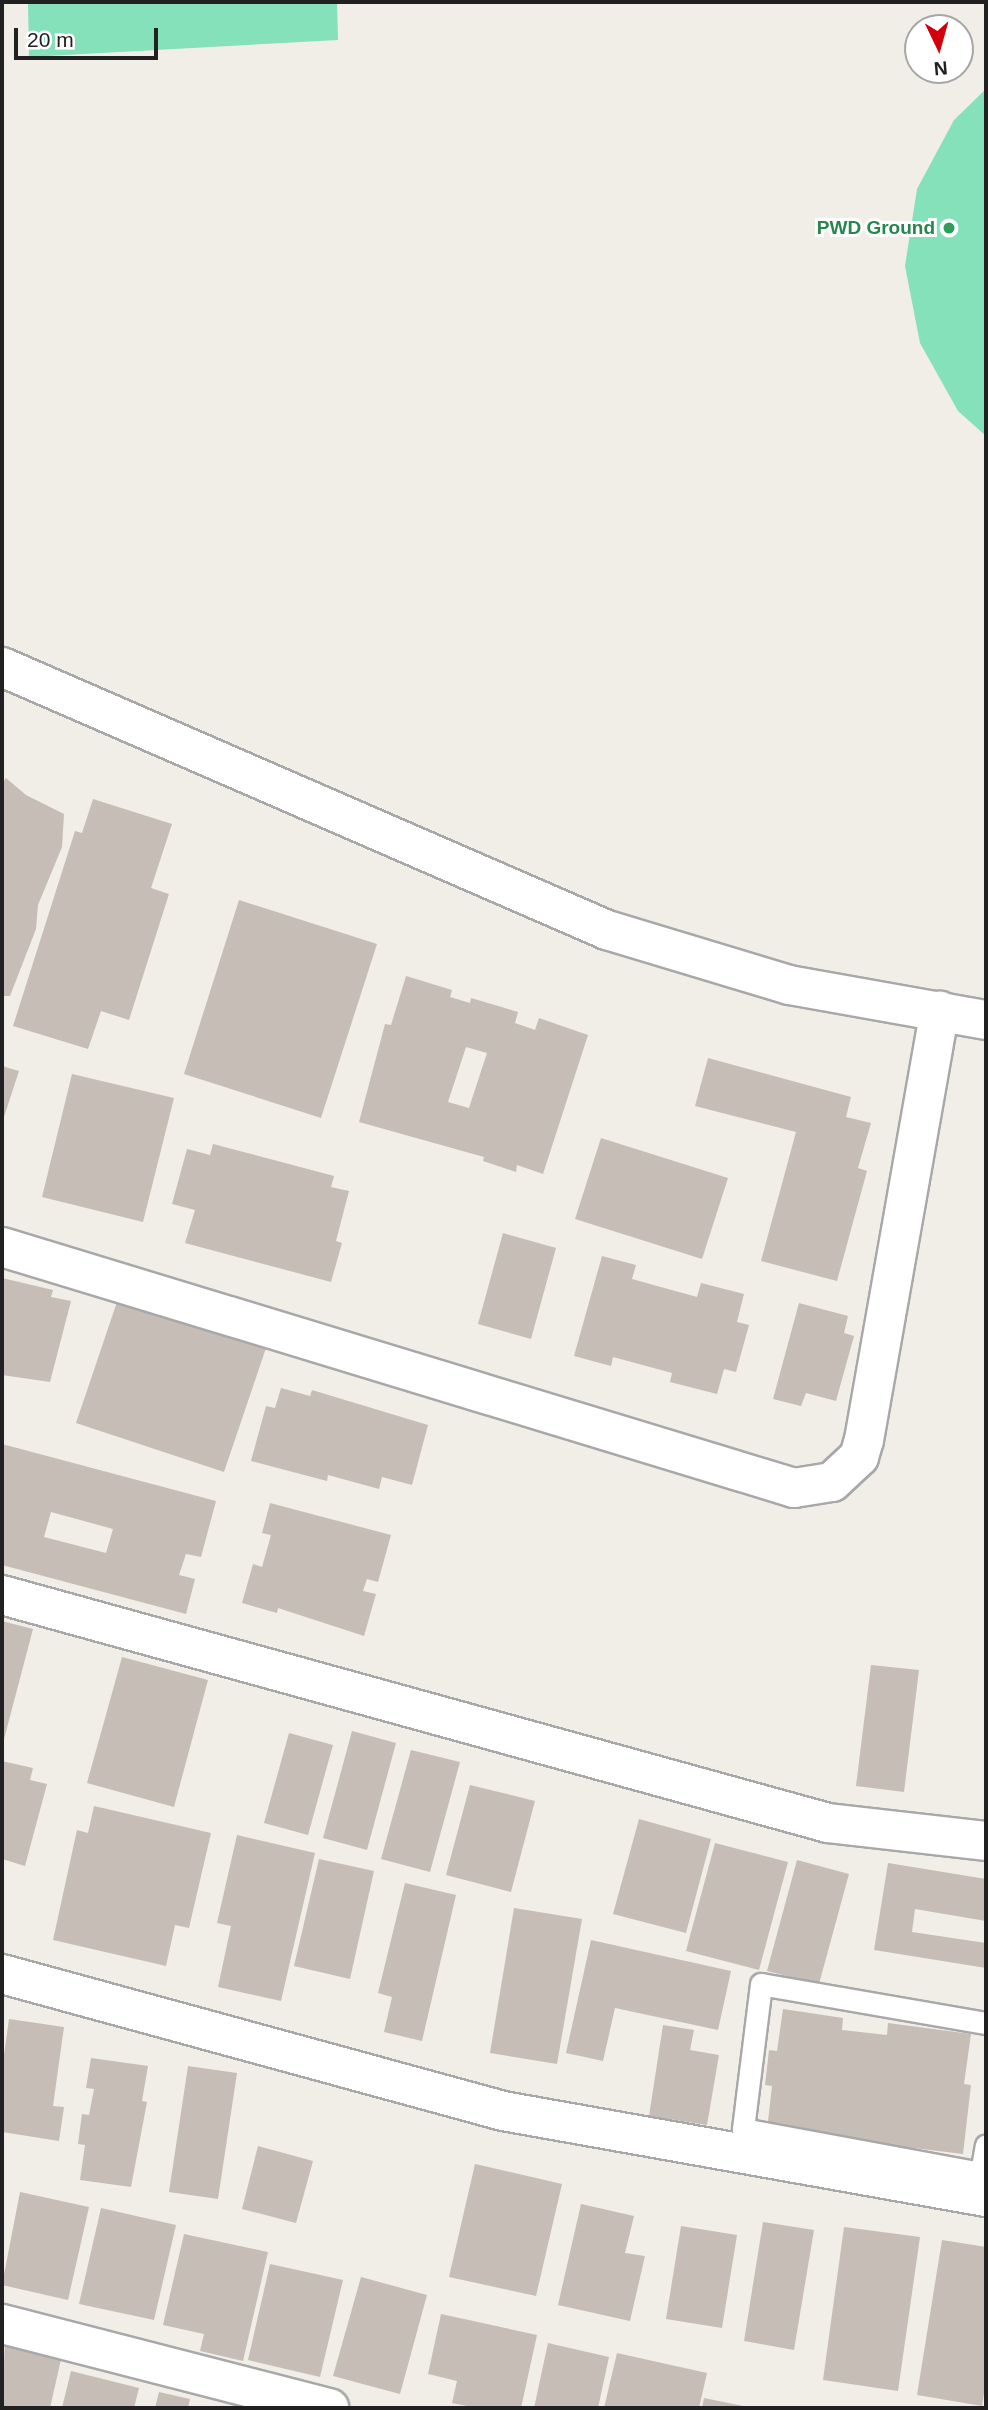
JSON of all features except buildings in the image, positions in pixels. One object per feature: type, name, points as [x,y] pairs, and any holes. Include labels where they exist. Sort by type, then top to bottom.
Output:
[{"type":"street","points":[[2,667],[607,930],[789,985],[986,1020]]},
{"type":"street","points":[[2,1247],[794,1488],[832,1482],[859,1457],[864,1440],[940,1011]]},
{"type":"street","points":[[2,1595],[828,1823],[986,1841]]},
{"type":"street","points":[[2,1974],[503,2111],[864,2163],[986,2197]]},
{"type":"street","points":[[2,2324],[329,2408]]},
{"type":"lane","points":[[986,2023],[761,1984],[743,2129],[864,2163],[981,2173],[986,2146]]},
{"type":"green space","points":[[28,2],[337,2],[338,40],[29,57]]},
{"type":"green space","name":"PWD Ground","points":[[986,89],[986,436],[958,411],[920,343],[905,266],[917,189],[954,120]]},
{"type":"place","name":"PWD Ground","points":[[949,228]]}]
